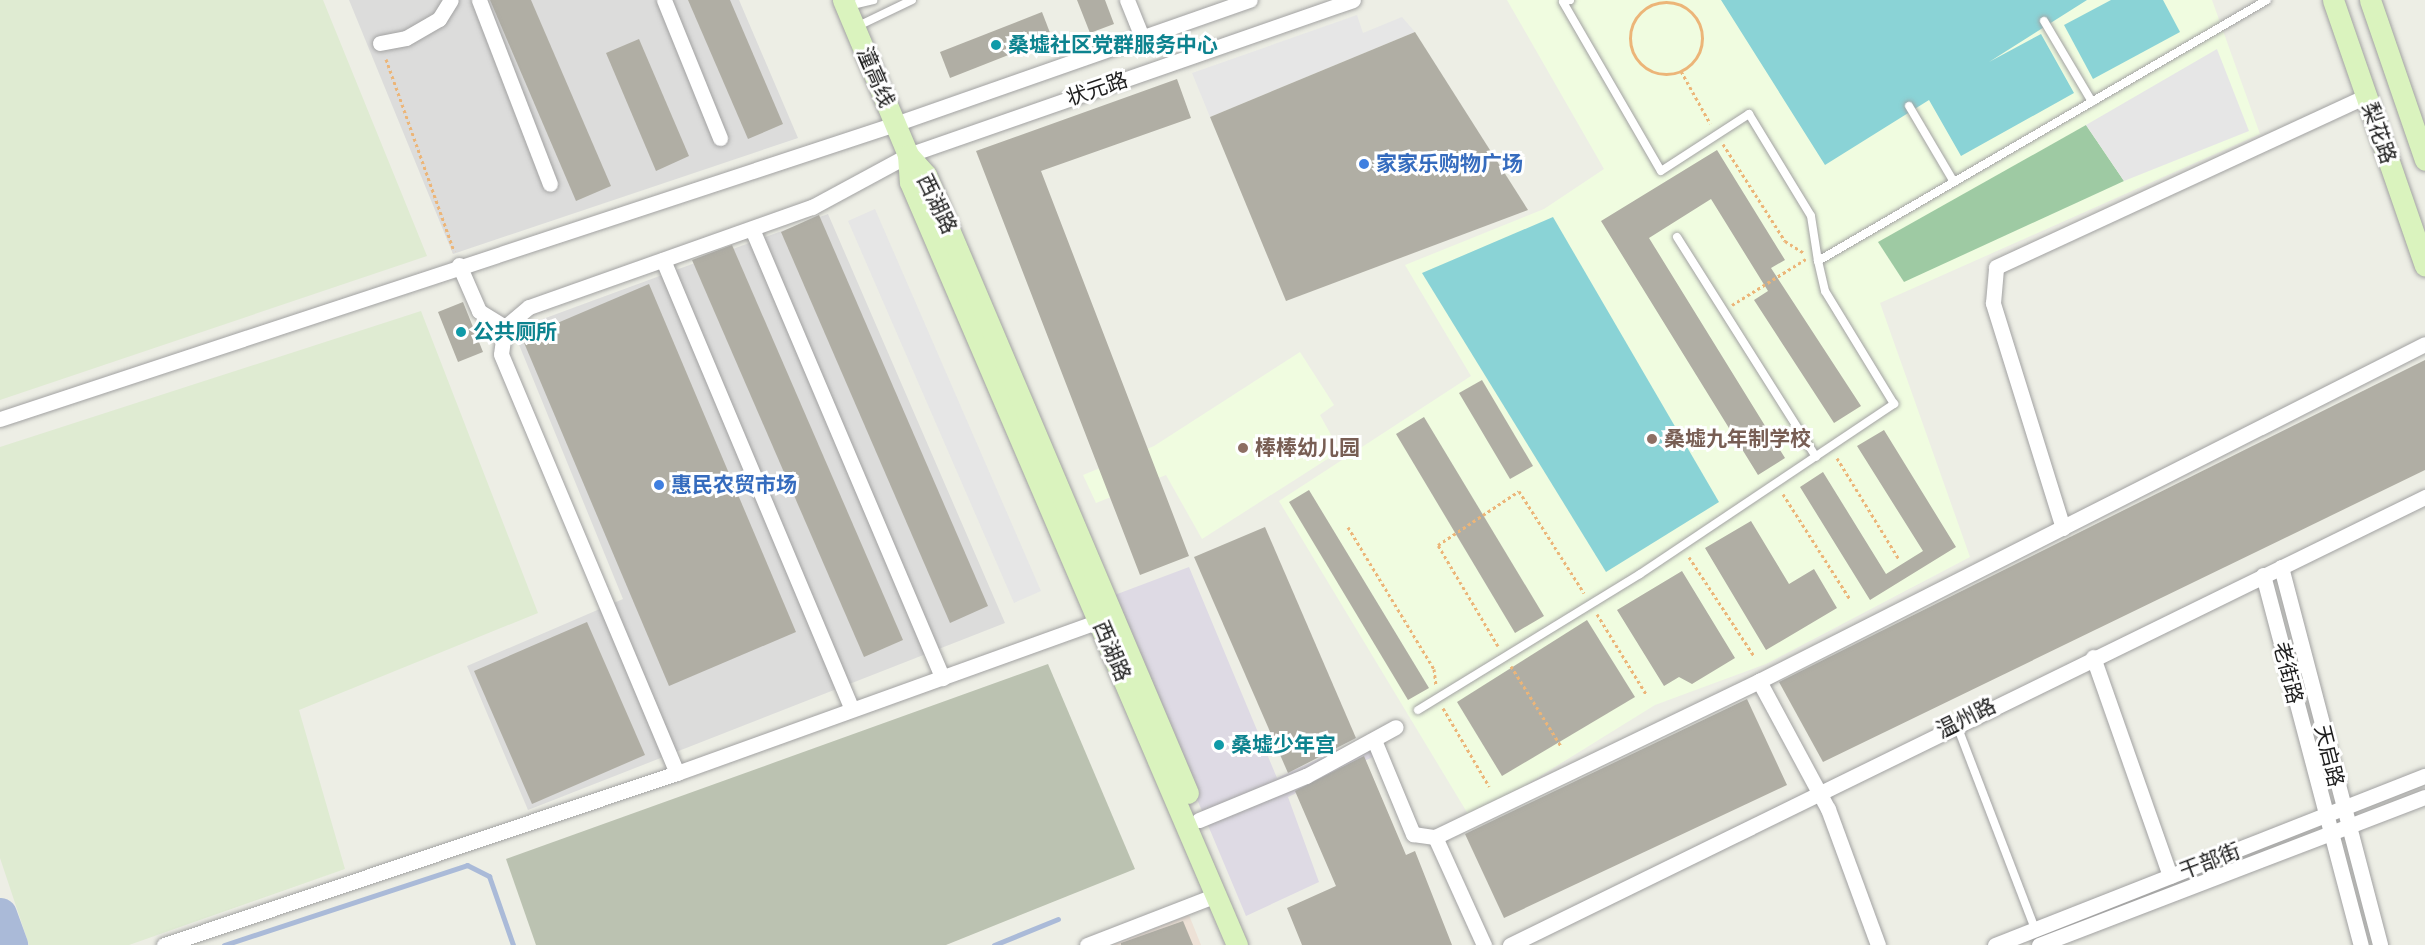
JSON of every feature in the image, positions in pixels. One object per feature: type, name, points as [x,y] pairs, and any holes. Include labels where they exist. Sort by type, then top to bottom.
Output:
[{"type":"main road","name":"梨花路","points":[[2333,0],[2425,265]]},
{"type":"main road","name":"梨花路","points":[[2370,0],[2425,160]]},
{"type":"main road","name":"潼高线","points":[[844,4],[908,155]]},
{"type":"main road","name":"西湖路","points":[[908,155],[926,175],[1237,945]]},
{"type":"main road","name":"西湖路","points":[[1106,618],[1199,820],[1252,945]]},
{"type":"street","points":[[380,44],[406,38],[439,19],[451,0]]},
{"type":"street","points":[[479,0],[550,184]]},
{"type":"street","points":[[664,0],[720,138]]},
{"type":"street","points":[[1127,0],[1142,38]]},
{"type":"street","name":"状元路","points":[[0,419],[459,265],[895,123],[1250,0]]},
{"type":"street","name":"状元路","points":[[505,327],[529,307],[812,207],[908,155],[1353,0]]},
{"type":"street","points":[[2063,528],[1993,303],[1996,267],[2366,96]]},
{"type":"street","points":[[752,229],[943,678]]},
{"type":"street","points":[[663,260],[852,709]]},
{"type":"street","points":[[459,265],[479,310],[505,327],[501,354],[677,773]]},
{"type":"street","points":[[1374,740],[1413,834],[1435,837],[1759,681],[2425,344]]},
{"type":"street","name":"温州路","points":[[1510,945],[1815,792],[2425,497]]},
{"type":"street","name":"天启路","points":[[2281,567],[2380,945]]},
{"type":"street","name":"老街路","points":[[2263,575],[2324,816],[2361,945]]},
{"type":"street","points":[[164,945],[677,773],[1106,618]]},
{"type":"street","points":[[2093,657],[2170,876]]},
{"type":"street","points":[[1759,681],[1849,860],[1878,945]]},
{"type":"street","points":[[1199,820],[1306,776],[1396,727]]},
{"type":"street","name":"干部街","points":[[1995,945],[2425,776]]},
{"type":"street","name":"干部街","points":[[2039,945],[2425,796]]},
{"type":"street","points":[[1435,837],[1484,945]]},
{"type":"street","points":[[1087,945],[1216,895]]},
{"type":"lane","points":[[844,4],[873,0]]},
{"type":"lane","points":[[854,28],[912,0]]},
{"type":"lane","points":[[1418,710],[1682,546],[1894,404],[1825,291],[1811,216],[1749,114],[1661,171],[1563,2],[1570,0]]},
{"type":"lane","points":[[1818,261],[2267,0]]},
{"type":"lane","points":[[2044,21],[2092,102]]},
{"type":"lane","points":[[1909,105],[1954,182]]},
{"type":"lane","points":[[1677,237],[1816,457]]},
{"type":"lane","points":[[1956,723],[2035,929]]},
{"type":"path","points":[[1648,0],[1650,7]]},
{"type":"path","points":[[1679,5],[1697,21],[1701,44],[1680,71],[1647,69],[1632,51],[1632,27],[1650,7],[1679,5]]},
{"type":"path","points":[[380,44],[459,265]]},
{"type":"path","points":[[1680,71],[1717,135],[1785,241],[1810,256],[1724,310]]},
{"type":"path","points":[[1831,447],[1899,559]]},
{"type":"path","points":[[1776,483],[1850,599]]},
{"type":"path","points":[[1561,746],[1438,545],[1519,491],[1646,694]]},
{"type":"path","points":[[1348,527],[1434,669],[1437,698],[1489,786]]},
{"type":"path","points":[[1682,546],[1754,656]]},
{"type":"shaded area","points":[[0,0],[323,0],[427,256],[0,400]]},
{"type":"shaded area","points":[[349,0],[739,0],[798,138],[453,254]]},
{"type":"shaded area","name":"桑墟九年制学校","points":[[1507,0],[2212,0],[2260,134],[1880,303],[1970,557],[1766,664],[1655,705],[1471,819],[1279,501],[1471,376],[1405,265],[1544,209],[1604,169]]},
{"type":"shaded area","points":[[1721,0],[2087,0],[1989,62],[2041,34],[2074,93],[1961,156],[1929,100],[1825,165]]},
{"type":"shaded area","points":[[2111,0],[2163,0],[2180,32],[2093,79],[2064,25]]},
{"type":"shaded area","points":[[1357,15],[1363,33],[1402,17],[1415,32],[1210,117],[1192,73]]},
{"type":"shaded area","points":[[2217,49],[2249,131],[2124,181],[2086,125]]},
{"type":"shaded area","points":[[875,209],[1041,591],[1014,603],[848,221]]},
{"type":"shaded area","points":[[828,214],[1005,623],[528,810],[467,666],[623,599],[513,330]]},
{"type":"shaded area","points":[[1553,217],[1719,502],[1606,572],[1422,273]]},
{"type":"shaded area","points":[[421,311],[538,613],[299,710],[345,869],[129,945],[29,945],[0,858],[0,447]]},
{"type":"shaded area","name":"棒棒幼儿园","points":[[1300,352],[1334,405],[1320,415],[1340,451],[1202,539],[1166,475],[1096,503],[1083,475],[1154,446]]},
{"type":"shaded area","name":"桑墟少年宫","points":[[1189,567],[1277,778],[1368,736],[1379,754],[1288,797],[1319,882],[1246,916],[1112,596]]},
{"type":"shaded area","points":[[1048,664],[1135,869],[946,945],[536,945],[506,859]]},
{"type":"shaded area","points":[[1189,915],[1201,945],[1113,945]]},
{"type":"green space","points":[[2086,125],[2124,181],[1904,282],[1878,242]]},
{"type":"building","points":[[490,0],[531,0],[611,186],[576,201]]},
{"type":"building","points":[[688,0],[730,0],[783,124],[748,139]]},
{"type":"building","points":[[1077,0],[1105,0],[1114,24],[1090,33]]},
{"type":"building","name":"桑墟社区党群服务中心","points":[[1042,12],[1052,38],[950,78],[940,52]]},
{"type":"building","name":"家家乐购物广场","points":[[1415,32],[1528,210],[1286,301],[1210,117]]},
{"type":"building","points":[[639,39],[689,156],[656,171],[606,53]]},
{"type":"building","points":[[1177,79],[1191,118],[1041,171],[1189,556],[1140,575],[976,151]]},
{"type":"building","points":[[1717,150],[1785,260],[1771,268],[1861,406],[1834,423],[1754,300],[1768,291],[1711,199],[1649,238],[1785,458],[1758,475],[1601,221]]},
{"type":"building","points":[[819,215],[988,606],[950,623],[781,232]]},
{"type":"building","points":[[732,245],[903,640],[864,657],[692,260]]},
{"type":"building","name":"惠民农贸市场","points":[[649,284],[796,632],[669,686],[522,338]]},
{"type":"building","name":"公共厕所","points":[[463,302],[483,352],[458,362],[438,312]]},
{"type":"building","points":[[2425,360],[2425,470],[1823,762],[1779,682]]},
{"type":"building","points":[[1482,380],[1533,466],[1510,479],[1459,393]]},
{"type":"building","points":[[1424,417],[1544,616],[1515,633],[1396,434]]},
{"type":"building","points":[[1884,430],[1956,547],[1870,600],[1800,487],[1823,472],[1886,574],[1923,551],[1857,446]]},
{"type":"building","points":[[1309,490],[1429,688],[1408,700],[1289,502]]},
{"type":"building","points":[[1751,521],[1789,584],[1814,569],[1837,608],[1766,650],[1705,548]]},
{"type":"building","points":[[1265,527],[1356,738],[1288,773],[1194,557]]},
{"type":"building","points":[[1682,571],[1735,658],[1692,684],[1679,677],[1664,686],[1617,610]]},
{"type":"building","points":[[1587,620],[1635,697],[1502,776],[1457,702]]},
{"type":"building","points":[[587,622],[645,755],[532,804],[474,671]]},
{"type":"building","points":[[1747,699],[1787,785],[1504,918],[1465,834]]},
{"type":"building","points":[[1364,756],[1406,855],[1415,851],[1452,945],[1302,945],[1287,908],[1336,886],[1295,791]]},
{"type":"building","points":[[1183,921],[1193,945],[1121,945],[1121,943]]},
{"type":"waterway","points":[[224,945],[467,865],[489,876],[513,945]]},
{"type":"waterway","points":[[0,914],[11,945]]},
{"type":"waterway","points":[[994,945],[1058,919]]},
{"type":"place","name":"桑墟社区党群服务中心","points":[[996,45]]},
{"type":"place","name":"家家乐购物广场","points":[[1364,164]]},
{"type":"place","name":"公共厕所","points":[[461,332]]},
{"type":"place","name":"桑墟九年制学校","points":[[1652,439]]},
{"type":"place","name":"棒棒幼儿园","points":[[1243,448]]},
{"type":"place","name":"惠民农贸市场","points":[[659,485]]},
{"type":"place","name":"桑墟少年宫","points":[[1219,745]]}]
